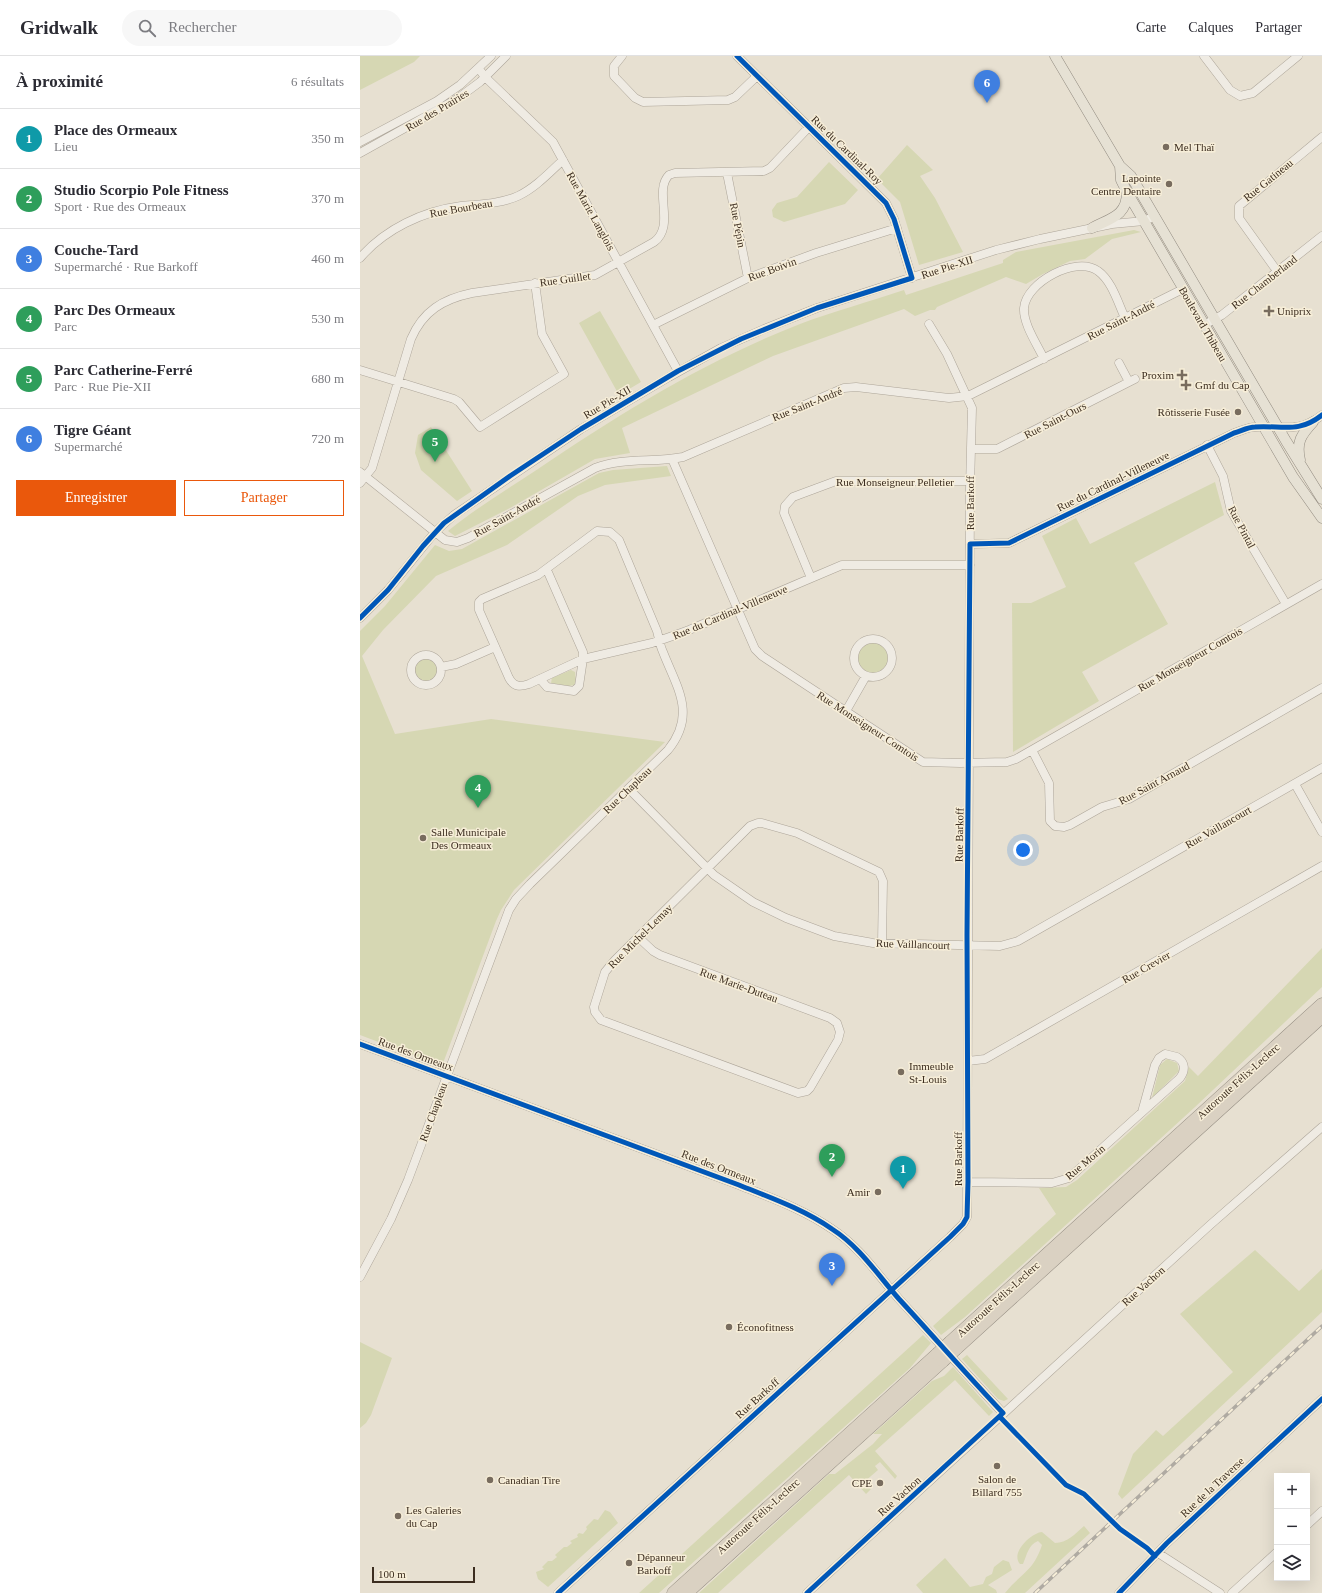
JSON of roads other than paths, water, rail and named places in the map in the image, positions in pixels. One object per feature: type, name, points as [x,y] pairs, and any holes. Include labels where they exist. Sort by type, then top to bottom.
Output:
[{"type":"highway","name":"Autoroute Félix-Leclerc","points":[[687,1593],[1322,1004]]},
{"type":"highway","name":"Autoroute Félix-Leclerc","points":[[953,1345],[1322,1017]]},
{"type":"highway","name":"Autoroute Félix-Leclerc","points":[[673,1593],[940,1357]]},
{"type":"main road","name":"Boulevard Thibeau","points":[[1055,56],[1120,166],[1131,176],[1214,320],[1322,499]]},
{"type":"main road","name":"Boulevard Thibeau","points":[[1120,166],[1121,180],[1127,192],[1293,477],[1322,518]]},
{"type":"main road","points":[[1092,228],[1121,212],[1127,204],[1127,192]]},
{"type":"main road","points":[[1302,468],[1298,450],[1298,441],[1303,432],[1313,422]]},
{"type":"street","name":"Rue des Prairies","points":[[360,142],[437,101],[479,69],[491,56]]},
{"type":"street","name":"Rue des Prairies","points":[[360,153],[446,107],[485,77],[506,56]]},
{"type":"street","points":[[622,56],[613,68],[614,76],[635,98],[643,102],[728,100],[735,97],[757,76]]},
{"type":"street","name":"Rue du Cardinal-Roy","points":[[737,56],[884,201],[891,210],[912,278]]},
{"type":"street","points":[[1204,56],[1230,90],[1240,96],[1247,96],[1253,93],[1298,56]]},
{"type":"street","name":"Rue Marie Langlois","points":[[479,69],[485,77],[552,140],[678,371]]},
{"type":"street","name":"Rue Guillet","points":[[360,484],[363,474],[372,468],[415,330],[425,315],[434,307],[465,294],[595,275],[619,262],[660,236],[664,224],[664,183],[669,175],[675,173],[728,173],[766,170],[809,127]]},
{"type":"street","name":"Rue Gatineau","points":[[1277,271],[1239,218],[1239,206],[1322,136]]},
{"type":"street","name":"Rue Bourbeau","points":[[360,258],[372,246],[390,233],[426,214],[449,208],[497,202],[517,196],[537,184],[563,160]]},
{"type":"street","name":"Rue Pépin","points":[[728,173],[748,278]]},
{"type":"street","name":"Rue Pie-XII","points":[[360,618],[388,590],[435,532],[459,512],[581,429],[678,371],[721,348],[770,326],[817,308],[1007,247],[1112,224],[1144,221],[1155,216]]},
{"type":"street","name":"Rue Boivin","points":[[653,325],[748,278],[816,253],[897,228]]},
{"type":"street","name":"Rue Chamberland","points":[[1204,325],[1214,320],[1322,236]]},
{"type":"street","points":[[1044,359],[1024,312],[1026,299],[1029,292],[1043,279],[1076,266],[1095,268],[1107,281],[1125,318]]},
{"type":"street","points":[[360,370],[456,400],[480,427],[564,374],[542,334],[535,283]]},
{"type":"street","name":"Rue Saint-André","points":[[363,474],[448,542],[461,541],[600,466],[620,462],[672,459],[683,456],[844,388],[856,387],[949,398],[968,396],[1183,289]]},
{"type":"street","name":"Rue Barkoff","points":[[558,1593],[964,1223],[967,1215],[970,481],[972,408],[968,396],[929,324]]},
{"type":"street","name":"Rue Saint-Ours","points":[[971,449],[997,449],[1132,381],[1119,363]]},
{"type":"street","points":[[1313,422],[1322,415]]},
{"type":"street","name":"Rue du Cardinal-Villeneuve","points":[[970,544],[1008,544],[1234,433],[1254,427],[1298,427],[1313,422]]},
{"type":"street","name":"Rue Pintal","points":[[1207,445],[1223,476],[1231,510],[1286,604]]},
{"type":"street","name":"Rue Monseigneur Comtois","points":[[672,459],[750,641],[762,656],[923,762],[1011,761],[1322,584]]},
{"type":"street","name":"Rue Monseigneur Pelletier","points":[[811,578],[784,513],[788,500],[836,481],[970,481]]},
{"type":"street","name":"Rue Chapleau","points":[[360,1277],[396,1207],[447,1076],[505,918],[516,899],[668,750],[674,743],[680,728],[683,713],[682,698],[619,540],[614,535],[606,531],[597,531],[547,570],[534,578],[482,599],[479,602],[479,610],[513,684],[524,686],[584,659]]},
{"type":"street","name":"Rue du Cardinal-Villeneuve","points":[[584,659],[660,640],[737,610],[842,565],[970,565]]},
{"type":"street","points":[[540,679],[547,687],[574,691],[579,686],[584,659],[583,652],[547,570]]},
{"type":"street","points":[[870,639],[880,640],[891,652],[892,658],[890,666],[882,675],[871,677],[866,676],[861,673],[854,663],[855,650],[864,641],[870,639]]},
{"type":"street","points":[[441,667],[456,664],[495,647]]},
{"type":"street","points":[[846,712],[866,676]]},
{"type":"street","name":"Rue Saint Arnaud","points":[[1032,750],[1049,783],[1050,821],[1055,826],[1064,827],[1102,807],[1128,799],[1322,688]]},
{"type":"street","name":"Rue Vaillancourt","points":[[629,789],[707,869],[738,893],[786,918],[834,936],[882,944],[1000,946],[1018,941],[1322,768]]},
{"type":"street","points":[[1294,784],[1322,832]]},
{"type":"street","name":"Rue Michel-Lemay","points":[[840,1030],[838,1040],[810,1088],[807,1091],[798,1093],[605,1023],[598,1016],[594,1007],[603,979],[610,965],[754,824],[762,823],[797,833],[879,872],[883,881],[882,944]]},
{"type":"street","name":"Rue Crevier","points":[[968,1061],[985,1059],[1322,866]]},
{"type":"street","name":"Rue Marie-Duteau","points":[[638,937],[653,951],[660,955],[830,1018],[837,1023],[840,1030]]},
{"type":"street","name":"Rue des Ormeaux","points":[[360,1044],[804,1211],[848,1241],[876,1269],[892,1289],[1003,1413]]},
{"type":"street","name":"Rue Morin","points":[[968,1182],[1052,1183],[1064,1180],[1075,1173],[1142,1112],[1183,1074],[1183,1063],[1177,1056],[1165,1054],[1156,1062],[1142,1112]]},
{"type":"street","name":"Rue Vachon","points":[[807,1593],[1210,1225],[1322,1127]]},
{"type":"street","name":"Rue de la Traverse","points":[[1119,1593],[1158,1553],[1322,1399]]},
{"type":"street","points":[[1310,1522],[1322,1511]]},
{"type":"street","points":[[1158,1553],[1220,1593]]},
{"type":"street","points":[[1232,1593],[1274,1555]]},
{"type":"railway","points":[[1035,1593],[1322,1326]]},
{"type":"place","name":"Tigre Géant","points":[[987,103]]},
{"type":"place","name":"Mel Thaï","points":[[1166,147]]},
{"type":"place","name":"Lapointe Centre Dentaire","points":[[1169,184]]},
{"type":"place","name":"Uniprix","points":[[1269,311]]},
{"type":"place","name":"Proxim","points":[[1182,375]]},
{"type":"place","name":"Gmf du Cap","points":[[1186,385]]},
{"type":"place","name":"Rôtisserie Fusée","points":[[1238,412]]},
{"type":"place","name":"Parc Catherine-Ferré","points":[[435,462]]},
{"type":"place","name":"Parc Des Ormeaux","points":[[478,808]]},
{"type":"place","name":"Salle Municipale Des Ormeaux","points":[[423,838]]},
{"type":"place","name":"Immeuble St-Louis","points":[[901,1072]]},
{"type":"place","name":"Studio Scorpio Pole Fitness","points":[[832,1177]]},
{"type":"place","name":"Place des Ormeaux","points":[[903,1189]]},
{"type":"place","name":"Amir","points":[[878,1192]]},
{"type":"place","name":"Couche-Tard","points":[[832,1286]]},
{"type":"place","name":"Éconofitness","points":[[729,1327]]},
{"type":"place","name":"Salon de Billard 755","points":[[997,1466]]},
{"type":"place","name":"Canadian Tire","points":[[490,1480]]},
{"type":"place","name":"CPE","points":[[880,1483]]},
{"type":"place","name":"Les Galeries du Cap","points":[[398,1516]]},
{"type":"place","name":"Dépanneur Barkoff","points":[[629,1563]]}]
